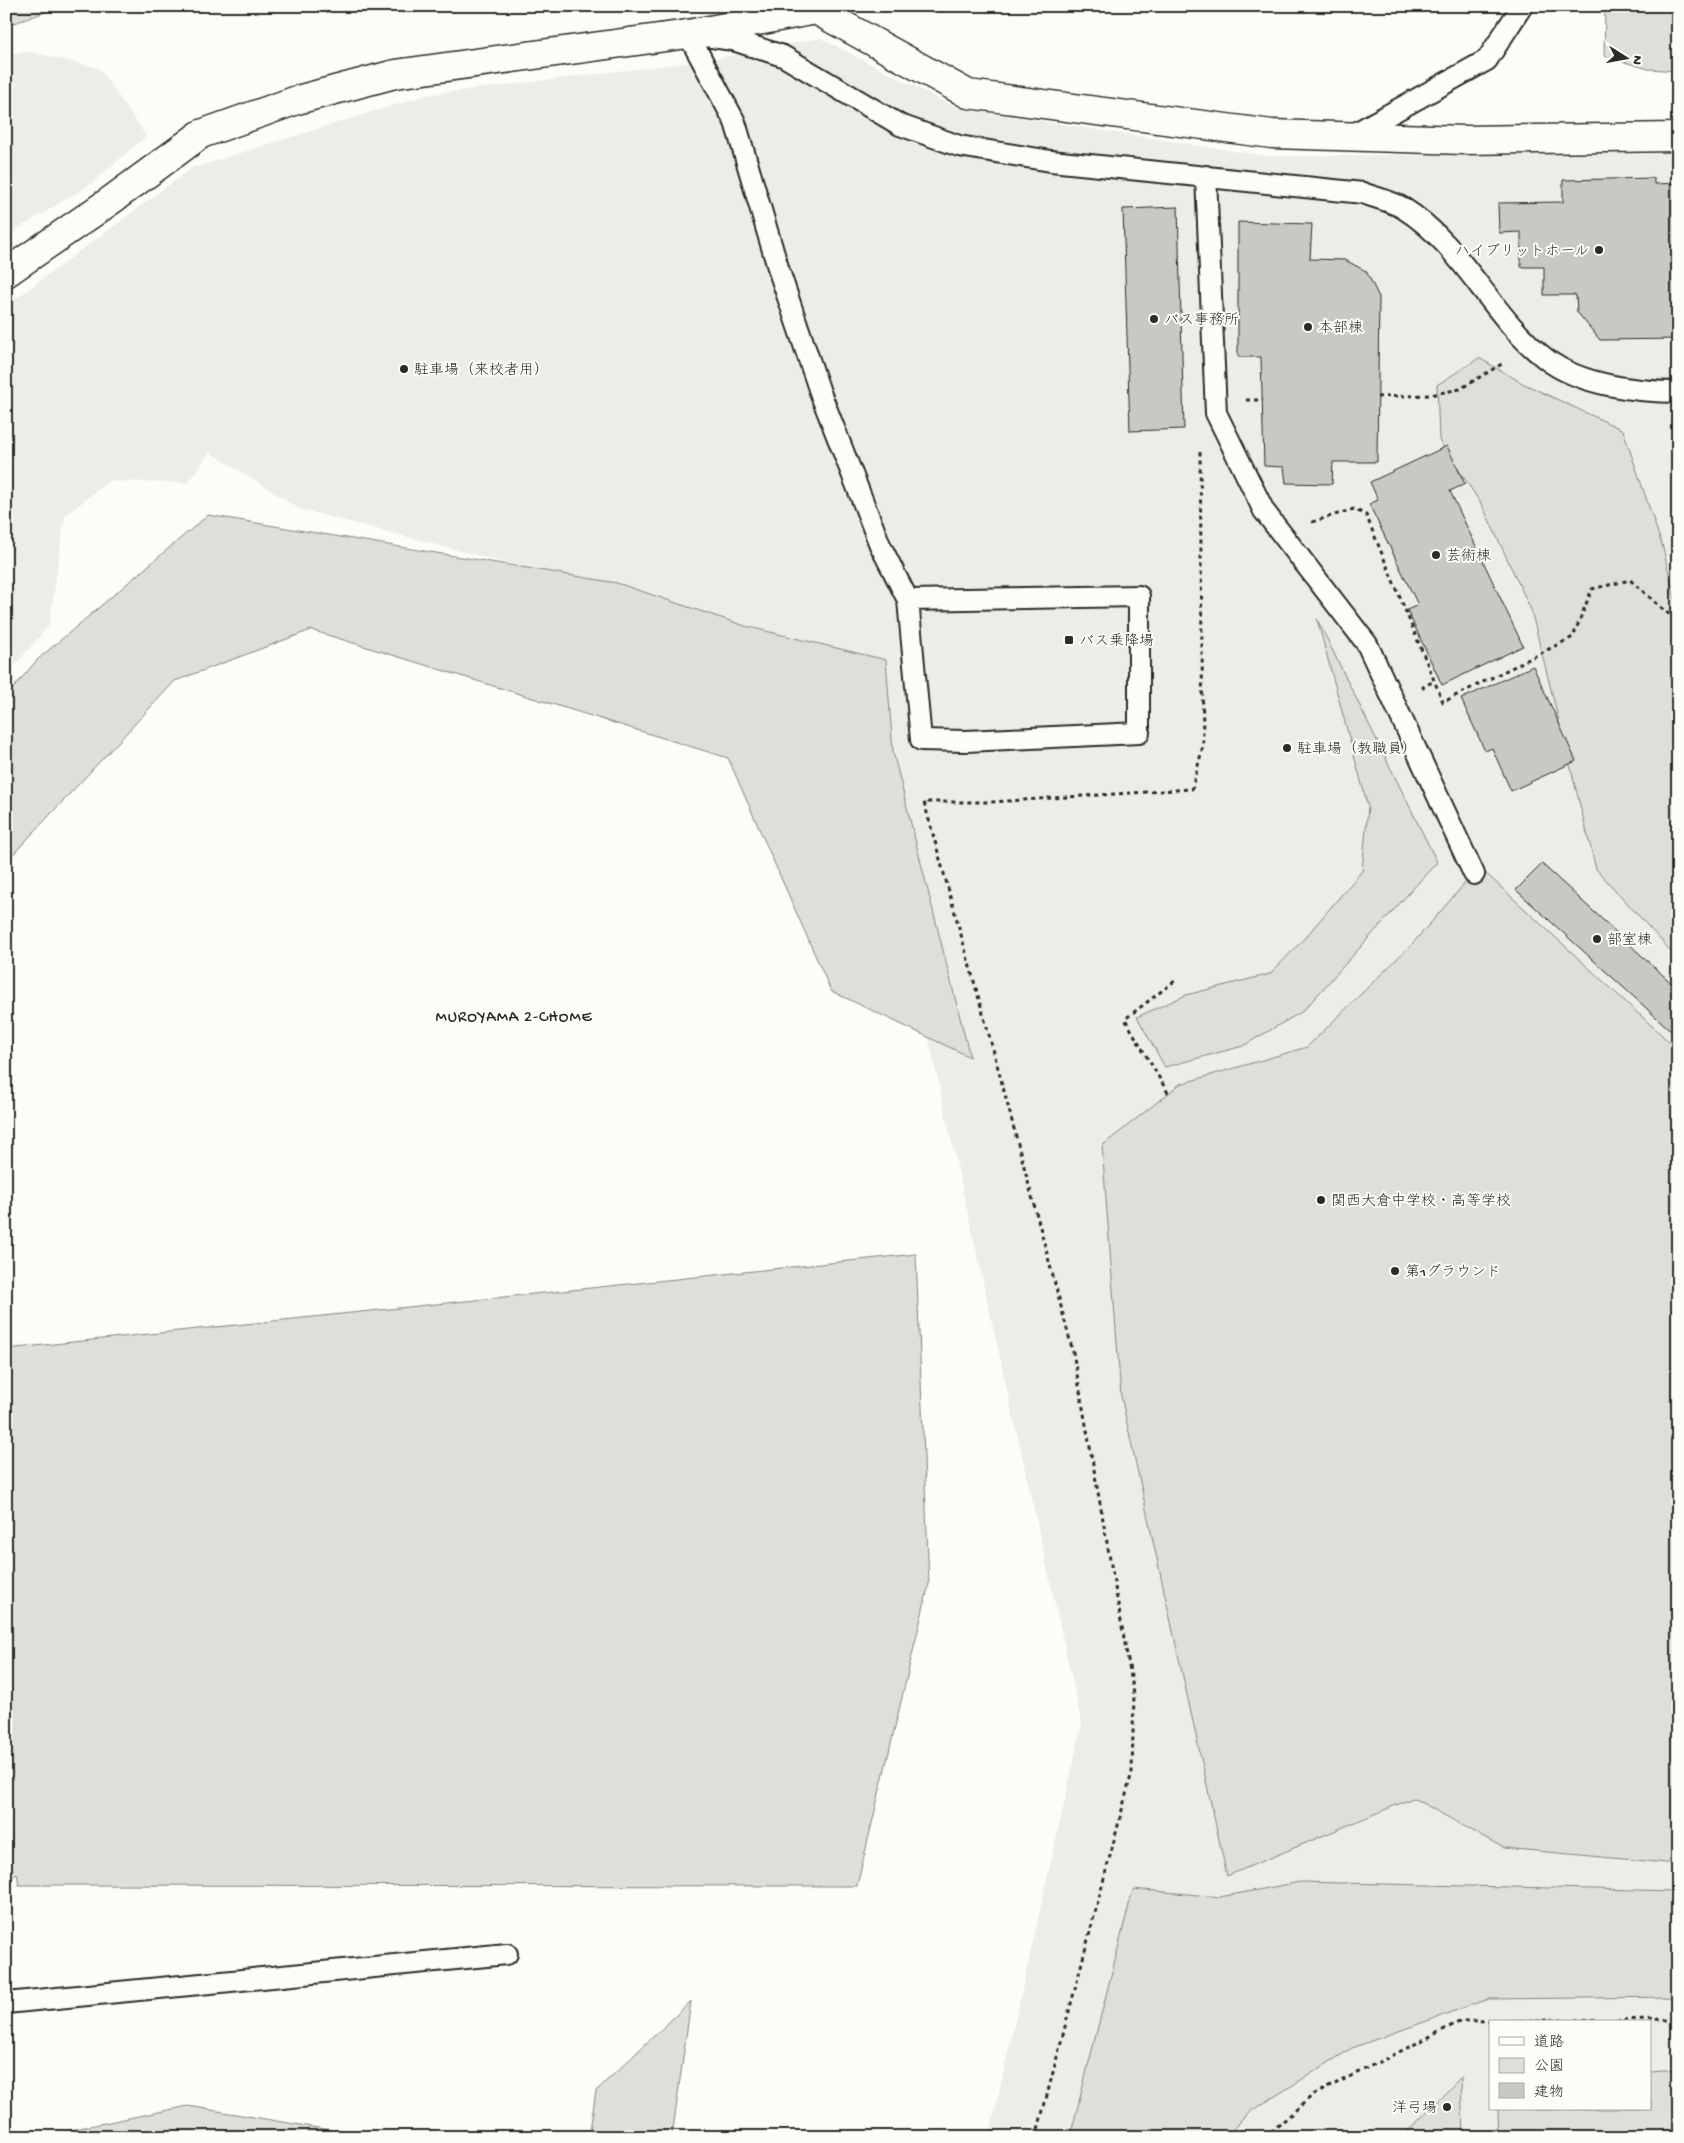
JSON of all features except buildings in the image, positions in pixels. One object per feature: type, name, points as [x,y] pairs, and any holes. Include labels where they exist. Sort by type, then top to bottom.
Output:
[{"type":"street","points":[[6,273],[110,201],[200,134],[297,100],[395,74],[688,34],[821,8],[968,94],[1272,134],[1464,140],[1678,137]]},
{"type":"lane","points":[[1352,135],[1487,60],[1522,6]]},
{"type":"lane","points":[[688,34],[733,40],[784,56],[900,125],[959,146],[1051,160],[1363,193],[1402,207],[1438,236],[1522,336],[1547,360],[1576,375],[1607,385],[1648,392],[1678,392]]},
{"type":"lane","points":[[688,34],[734,122],[779,271],[821,395],[880,545],[908,600],[921,740],[966,741],[1139,733],[1139,596],[908,600]]},
{"type":"lane","points":[[1206,176],[1216,413],[1264,511],[1367,644],[1474,874]]},
{"type":"lane","points":[[6,2003],[507,1954]]},
{"type":"path","points":[[1377,397],[1430,395],[1460,389],[1506,361]]},
{"type":"path","points":[[1200,443],[1200,487]]},
{"type":"path","points":[[1280,531],[1354,509],[1366,515],[1443,702],[1573,637],[1592,589],[1630,580],[1678,622]]},
{"type":"path","points":[[991,802],[924,802],[994,1053],[1072,1352],[1134,1694],[1132,1772],[1036,2137]]},
{"type":"path","points":[[1168,1094],[1125,1019],[1176,980]]},
{"type":"path","points":[[1570,2020],[1678,2019]]},
{"type":"path","points":[[1265,2137],[1313,2094],[1461,2021],[1489,2021]]},
{"type":"shaded area","name":"関西大倉中学校・高等学校","points":[[820,38],[957,108],[1266,156],[1678,153],[1678,2137],[989,2137],[1082,1724],[842,651],[300,509],[210,452],[188,483],[109,481],[65,516],[49,625],[6,676],[6,306],[192,168],[427,95],[709,60]]},
{"type":"shaded area","points":[[30,52],[99,68],[146,136],[91,184],[6,236],[6,53]]},
{"type":"green space","points":[[6,6],[63,6],[6,26]]},
{"type":"green space","points":[[1605,6],[1678,6],[1678,71],[1648,69],[1604,56]]},
{"type":"green space","points":[[1479,358],[1524,384],[1623,430],[1663,548],[1678,613],[1678,959],[1596,869],[1531,610],[1482,505],[1439,440],[1437,385]]},
{"type":"green space","points":[[208,515],[617,583],[745,626],[886,660],[893,752],[970,1057],[831,991],[728,758],[311,630],[175,681],[6,862],[6,697],[37,660]]},
{"type":"green space","points":[[1317,619],[1437,862],[1303,1011],[1243,1046],[1165,1067],[1137,1017],[1186,995],[1270,974],[1302,941],[1362,871],[1368,807]]},
{"type":"green space","name":"第1グラウンド","points":[[1479,867],[1678,1050],[1678,1864],[1504,1848],[1413,1798],[1227,1876],[1121,1396],[1102,1146],[1180,1084],[1307,1047],[1413,943]]},
{"type":"green space","points":[[916,1254],[929,1584],[857,1886],[19,1885],[17,1873],[6,1883],[6,1349]]},
{"type":"green space","points":[[1300,1882],[1678,1891],[1678,1997],[1488,1999],[1352,2048],[1250,2112],[1225,2137],[1070,2137],[1133,1889],[1220,1897]]},
{"type":"green space","points":[[691,2001],[672,2137],[589,2137],[596,2091]]},
{"type":"green space","points":[[1678,2070],[1678,2137],[1499,2137],[1498,2110],[1652,2110],[1652,2072]]},
{"type":"green space","name":"洋弓場","points":[[1461,2077],[1463,2137],[1402,2137]]},
{"type":"green space","points":[[188,2106],[336,2131],[348,2137],[52,2137],[60,2132]]},
{"type":"place","name":"ハイブリットホール","points":[[1599,250]]},
{"type":"place","name":"バス事務所","points":[[1154,319]]},
{"type":"place","name":"本部棟","points":[[1308,327]]},
{"type":"place","name":"駐車場（来校者用）","points":[[404,369]]},
{"type":"place","name":"芸術棟","points":[[1436,555]]},
{"type":"place","name":"バス乗降場","points":[[1069,640]]},
{"type":"place","name":"駐車場（教職員）","points":[[1287,748]]},
{"type":"place","name":"部室棟","points":[[1597,939]]},
{"type":"place","name":"関西大倉中学校・高等学校","points":[[1321,1200]]},
{"type":"place","name":"第1グラウンド","points":[[1395,1271]]},
{"type":"place","name":"洋弓場","points":[[1447,2107]]},
{"type":"district","name":"MUROYAMA 2-CHOME","points":[[514,1015]]}]
